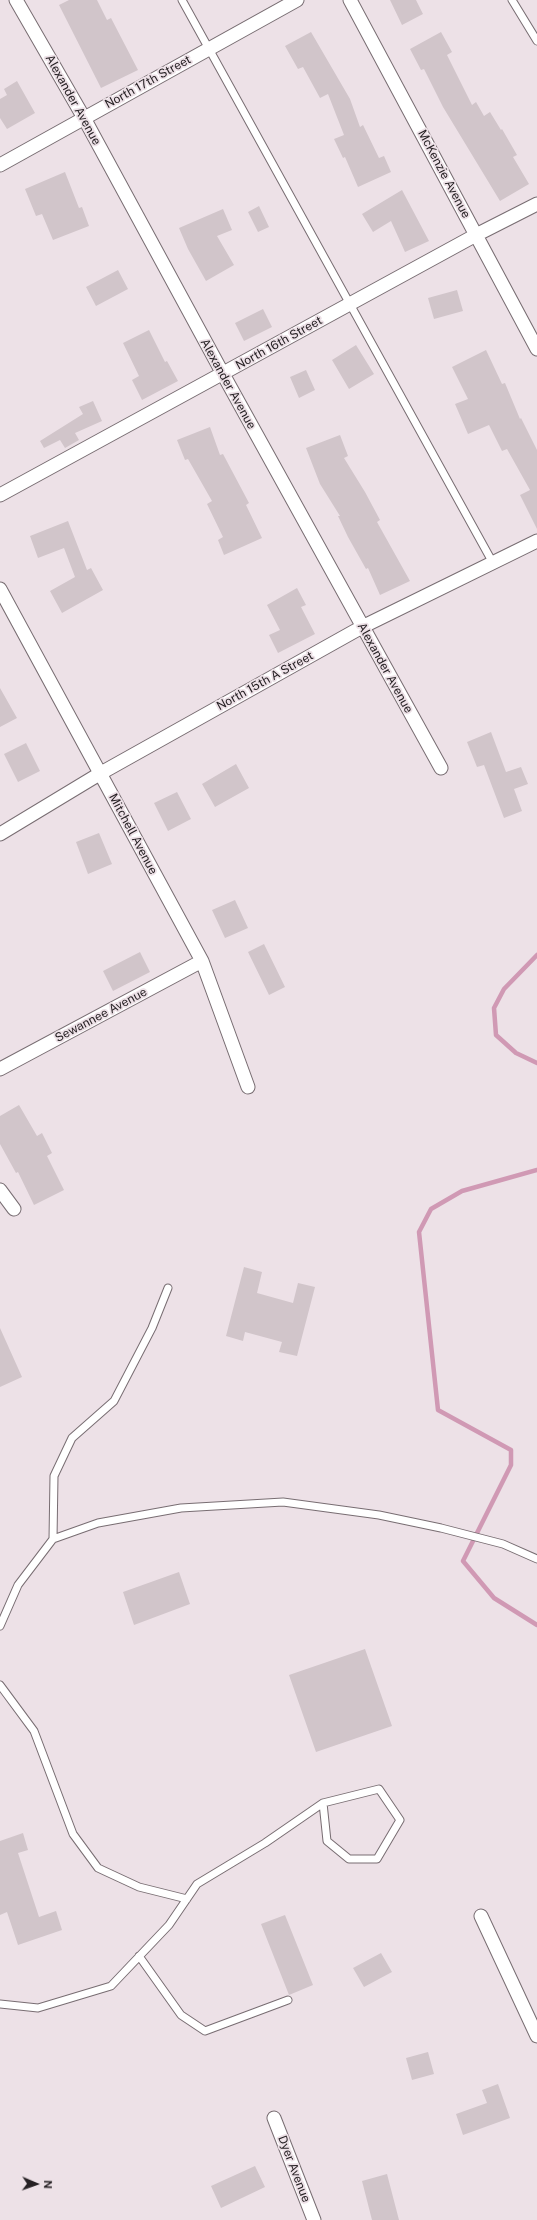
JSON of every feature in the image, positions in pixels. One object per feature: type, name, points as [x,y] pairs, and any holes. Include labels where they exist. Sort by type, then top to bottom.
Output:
[{"type":"street","name":"Alexander Avenue","points":[[16,0],[84,118],[222,374],[441,768]]},
{"type":"street","name":"North 17th Street","points":[[0,165],[297,0]]},
{"type":"street","name":"McKenzie Avenue","points":[[350,0],[537,349]]},
{"type":"street","name":"North 16th Street","points":[[0,496],[476,235],[537,204]]},
{"type":"street","name":"North 15th A Street","points":[[0,834],[100,773],[362,627],[537,541]]},
{"type":"street","name":"Mitchell Avenue","points":[[0,589],[202,961],[248,1087]]},
{"type":"street","name":"Sewannee Avenue","points":[[0,1069],[202,961]]},
{"type":"street","points":[[0,1190],[14,1209]]},
{"type":"street","points":[[481,1916],[537,2036]]},
{"type":"street","name":"Dyer Avenue","points":[[274,2118],[314,2220]]},
{"type":"lane","points":[[182,0],[349,305],[493,563]]},
{"type":"lane","points":[[512,0],[537,41]]},
{"type":"lane","points":[[53,1539],[54,1476],[72,1438],[114,1401],[152,1328],[168,1288]]},
{"type":"lane","points":[[0,1626],[18,1585],[53,1539],[98,1523],[181,1508],[284,1502],[379,1515],[441,1528],[503,1544],[537,1559]]},
{"type":"lane","points":[[0,1685],[34,1731],[73,1834],[98,1868],[139,1887],[187,1899]]},
{"type":"lane","points":[[0,2004],[38,2008],[111,1986],[169,1925],[197,1884],[265,1843],[323,1803],[379,1789],[400,1820],[377,1859],[349,1859],[327,1841],[323,1803]]},
{"type":"lane","points":[[139,1956],[181,2015],[205,2031],[288,2000]]},
{"type":"building","points":[[69,0],[97,0],[107,20],[111,18],[138,70],[101,88],[59,5]]},
{"type":"building","points":[[390,0],[416,0],[423,14],[402,25]]},
{"type":"building","points":[[311,32],[350,99],[360,127],[363,125],[379,158],[384,156],[391,172],[358,187],[345,157],[343,158],[334,139],[344,135],[328,94],[320,98],[303,67],[298,69],[285,46]]},
{"type":"building","points":[[441,32],[452,52],[447,55],[472,105],[476,102],[484,116],[490,112],[517,155],[513,157],[529,184],[500,201],[443,107],[424,69],[421,70],[410,49]]},
{"type":"building","points":[[17,81],[35,113],[7,129],[0,118],[0,99],[7,95],[4,89]]},
{"type":"building","points":[[65,172],[79,208],[82,207],[89,226],[53,240],[42,214],[36,216],[25,189]]},
{"type":"building","points":[[402,190],[429,241],[405,252],[391,221],[373,232],[362,214]]},
{"type":"building","points":[[259,206],[269,227],[258,232],[248,212]]},
{"type":"building","points":[[223,209],[232,230],[217,236],[234,265],[206,281],[188,249],[179,228]]},
{"type":"building","points":[[118,270],[128,289],[96,306],[86,287]]},
{"type":"building","points":[[457,290],[463,311],[434,319],[428,298]]},
{"type":"building","points":[[263,309],[272,327],[244,341],[235,323]]},
{"type":"building","points":[[149,330],[165,362],[167,361],[178,381],[142,400],[132,380],[139,376],[123,343]]},
{"type":"building","points":[[356,345],[374,374],[349,389],[332,360]]},
{"type":"building","points":[[486,350],[502,384],[505,383],[520,419],[521,418],[537,450],[537,529],[520,495],[530,490],[507,449],[502,451],[489,425],[468,434],[455,404],[468,399],[452,367]]},
{"type":"building","points":[[306,370],[315,390],[299,398],[290,377]]},
{"type":"building","points":[[93,401],[102,421],[75,433],[79,440],[65,448],[60,440],[44,448],[40,441],[83,414],[79,407]]},
{"type":"building","points":[[210,427],[220,455],[223,454],[249,503],[246,505],[262,538],[224,555],[218,540],[223,537],[207,504],[212,501],[188,459],[185,460],[177,440]]},
{"type":"building","points":[[340,435],[348,456],[344,458],[365,492],[380,520],[377,522],[410,581],[380,595],[368,568],[366,569],[348,537],[338,516],[340,516],[320,484],[306,448]]},
{"type":"building","points":[[68,521],[87,570],[91,568],[103,590],[62,613],[50,591],[75,577],[64,548],[38,558],[30,536]]},
{"type":"building","points":[[297,588],[306,605],[301,607],[315,634],[278,653],[269,635],[280,630],[267,605]]},
{"type":"building","points":[[0,688],[17,718],[0,727]]},
{"type":"building","points":[[491,732],[506,772],[521,767],[528,784],[514,789],[522,811],[504,818],[484,765],[477,767],[467,742]]},
{"type":"building","points":[[26,743],[40,771],[18,782],[4,754]]},
{"type":"building","points":[[236,764],[249,788],[215,807],[202,784]]},
{"type":"building","points":[[177,792],[191,819],[168,831],[154,803]]},
{"type":"building","points":[[99,833],[112,864],[88,874],[76,842]]},
{"type":"building","points":[[235,900],[248,928],[225,938],[212,910]]},
{"type":"building","points":[[264,944],[285,987],[269,995],[248,952]]},
{"type":"building","points":[[140,952],[150,972],[113,991],[103,971]]},
{"type":"building","points":[[19,1105],[37,1136],[42,1133],[52,1153],[47,1156],[64,1190],[34,1205],[18,1172],[16,1173],[0,1144],[0,1116]]},
{"type":"building","points":[[244,1267],[262,1272],[257,1293],[293,1303],[298,1283],[315,1287],[297,1356],[279,1352],[282,1342],[245,1332],[243,1341],[226,1336]]},
{"type":"building","points":[[0,1328],[22,1377],[0,1387]]},
{"type":"building","points":[[179,1572],[190,1604],[134,1625],[123,1592]]},
{"type":"building","points":[[365,1649],[392,1726],[316,1752],[289,1675]]},
{"type":"building","points":[[23,1833],[28,1850],[18,1853],[39,1917],[56,1911],[62,1930],[18,1945],[7,1912],[0,1915],[0,1841]]},
{"type":"building","points":[[285,1915],[313,1985],[289,1995],[261,1924]]},
{"type":"building","points":[[381,1953],[392,1972],[364,1987],[353,1968]]},
{"type":"building","points":[[428,2052],[434,2074],[412,2080],[406,2058]]},
{"type":"building","points":[[498,2084],[510,2118],[463,2135],[456,2114],[487,2103],[482,2090]]},
{"type":"building","points":[[255,2166],[265,2187],[221,2208],[211,2186]]},
{"type":"building","points":[[387,2174],[399,2220],[372,2220],[362,2181]]},
{"type":"waterway","points":[[537,955],[504,989],[494,1008],[496,1035],[516,1053],[537,1063]]},
{"type":"waterway","points":[[537,1170],[462,1191],[431,1209],[419,1232],[438,1410],[511,1450],[511,1465],[463,1561],[494,1598],[537,1625]]}]
